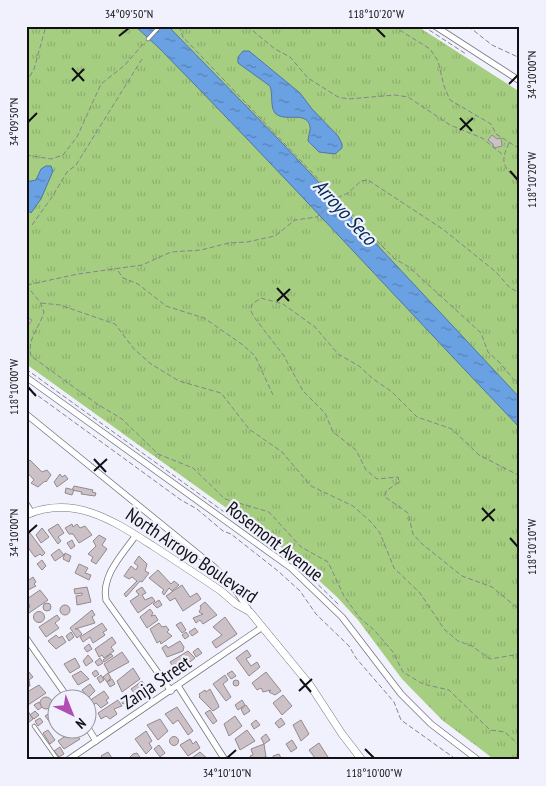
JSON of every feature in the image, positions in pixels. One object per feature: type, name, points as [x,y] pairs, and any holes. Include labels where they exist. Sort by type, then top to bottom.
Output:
[{"type":"street","points":[[435,26],[520,81]]},
{"type":"street","name":"Rosemont Avenue","points":[[26,377],[291,568],[342,617],[401,694],[431,724],[478,760]]},
{"type":"street","points":[[26,414],[214,567],[234,586],[250,612]]},
{"type":"street","points":[[26,504],[29,514]]},
{"type":"street","name":"North Arroyo Boulevard","points":[[29,514],[54,507],[72,507],[93,511],[136,535],[250,612],[261,628],[310,686],[362,760]]},
{"type":"street","points":[[136,535],[114,567],[107,581],[104,591],[106,600],[171,691]]},
{"type":"street","name":"Zanja Street","points":[[68,760],[261,628]]},
{"type":"street","points":[[26,638],[61,688]]},
{"type":"street","points":[[178,686],[225,760]]},
{"type":"lane","points":[[148,39],[160,26]]},
{"type":"lane","points":[[34,726],[58,760]]},
{"type":"path","points":[[26,83],[34,69],[46,26]]},
{"type":"path","points":[[179,26],[183,37],[392,256],[409,267],[481,333],[488,352],[520,387]]},
{"type":"path","points":[[247,26],[276,49],[290,57],[315,83],[338,97],[348,99],[395,95],[408,97],[450,125],[482,138],[503,155],[508,173],[520,184]]},
{"type":"path","points":[[393,26],[430,49],[438,61],[444,86],[450,100],[491,124],[496,134],[520,149]]},
{"type":"path","points":[[468,26],[492,45],[520,58]]},
{"type":"path","points":[[26,155],[51,159],[63,154],[77,137],[101,84],[125,65],[148,39]]},
{"type":"path","points":[[32,225],[67,172],[76,166],[142,59]]},
{"type":"path","points":[[503,155],[510,142]]},
{"type":"path","points":[[520,293],[510,288],[496,272],[444,230],[374,182],[361,181],[314,218],[292,222],[275,236],[248,242],[229,242],[201,250],[171,252],[142,265],[118,270],[78,274],[26,285],[40,303],[44,312],[31,336],[29,348],[31,356],[96,404],[122,419],[158,454],[193,468],[225,499],[269,512],[301,547],[328,562],[344,596],[359,617],[375,631],[393,652],[403,672],[422,684],[449,690],[490,730],[505,732],[520,746]]},
{"type":"path","points":[[118,270],[123,278],[138,284],[166,306],[204,318],[243,345],[255,356],[273,395]]},
{"type":"path","points":[[520,476],[479,455],[452,429],[417,417],[392,392],[359,366],[338,354],[319,331],[283,304],[261,298],[252,304],[251,312],[254,317],[284,356],[303,391],[325,413],[336,437],[356,450],[366,470],[373,477],[381,479],[398,477],[399,482],[386,491],[385,497],[408,513],[417,538],[462,576],[492,587],[520,610]]},
{"type":"path","points":[[40,303],[60,305],[115,324],[134,349],[151,364],[179,381],[221,393],[249,429],[282,452],[311,486],[353,506],[371,522],[380,533],[394,568],[420,592],[437,620],[451,636],[472,646],[490,659],[520,654]]},
{"type":"path","points":[[26,388],[181,500],[197,509],[214,525],[231,534],[278,571],[300,591],[316,614],[349,646],[356,658],[394,702],[401,720],[457,760]]},
{"type":"green space","points":[[26,26],[417,26],[520,92],[520,760],[495,760],[442,720],[402,679],[358,620],[337,597],[289,553],[26,364]]},
{"type":"green space","points":[[313,227],[332,240],[332,246],[329,251],[312,253],[307,251],[306,247],[310,242],[310,232]]},
{"type":"water","name":"Arroyo Seco","points":[[135,26],[168,26],[283,144],[520,398],[520,428],[249,141],[158,47]]},
{"type":"water","points":[[243,51],[249,51],[300,93],[312,109],[338,136],[342,148],[335,154],[319,152],[308,141],[310,126],[308,121],[300,117],[284,117],[275,113],[270,86],[238,63],[238,57]]},
{"type":"water","points":[[51,166],[53,171],[41,199],[31,213],[26,209],[26,182],[36,180],[41,169]]},
{"type":"building","points":[[492,135],[497,139],[501,138],[502,146],[494,148],[493,144],[488,140]]},
{"type":"building","points":[[26,317],[32,320],[26,328]]},
{"type":"building","points":[[30,460],[42,472],[47,470],[51,475],[46,482],[38,487],[31,483],[34,480],[27,472],[26,464]]},
{"type":"building","points":[[60,474],[62,477],[65,475],[68,479],[57,487],[54,482]]},
{"type":"building","points":[[74,486],[93,490],[92,492],[96,493],[95,496],[81,494],[82,492],[72,490]]},
{"type":"building","points":[[66,488],[74,490],[72,495],[65,493]]},
{"type":"building","points":[[58,524],[64,533],[58,537],[61,541],[58,544],[48,530]]},
{"type":"building","points":[[72,524],[73,527],[77,524],[80,528],[85,526],[92,535],[79,543],[73,534],[69,534],[65,528]]},
{"type":"building","points":[[42,528],[49,537],[41,543],[36,535]]},
{"type":"building","points":[[30,533],[45,553],[42,556],[40,554],[35,557],[26,545],[26,535]]},
{"type":"building","points":[[99,535],[106,539],[102,545],[107,549],[96,564],[91,561],[93,557],[88,554],[96,546],[93,541]]},
{"type":"building","points":[[72,540],[75,546],[71,549],[67,543]]},
{"type":"building","points":[[59,549],[64,555],[55,561],[51,555]]},
{"type":"building","points":[[65,553],[71,556],[69,562],[63,559]]},
{"type":"building","points":[[139,556],[147,564],[145,571],[149,573],[126,597],[124,594],[137,581],[132,577],[129,579],[124,576],[131,566],[136,570],[138,566],[134,563]]},
{"type":"building","points":[[42,560],[46,566],[42,570],[37,564]]},
{"type":"building","points":[[79,564],[88,568],[85,573],[91,575],[89,580],[75,573]]},
{"type":"building","points":[[158,570],[171,584],[174,581],[179,585],[172,591],[169,588],[164,595],[162,592],[164,590],[149,578]]},
{"type":"building","points":[[33,577],[36,586],[26,591],[26,582]]},
{"type":"building","points":[[182,585],[190,597],[197,593],[201,599],[183,611],[175,598],[170,601],[166,596]]},
{"type":"building","points":[[87,587],[91,602],[77,605],[76,596],[82,595],[82,593],[75,594],[74,589]]},
{"type":"building","points":[[142,587],[146,593],[142,595],[145,600],[152,597],[155,601],[138,613],[130,601],[139,595],[136,591]]},
{"type":"building","points":[[40,590],[48,600],[29,613],[26,609],[30,607],[27,599]]},
{"type":"building","points":[[159,600],[162,605],[157,608],[153,604]]},
{"type":"building","points":[[205,602],[217,615],[203,624],[200,620],[196,623],[193,618],[203,614],[199,612],[200,606]]},
{"type":"building","points":[[47,603],[51,607],[47,611],[43,607]]},
{"type":"building","points":[[65,605],[70,610],[65,615],[60,610]]},
{"type":"building","points":[[150,609],[153,613],[151,616],[155,615],[158,620],[147,628],[140,617]]},
{"type":"building","points":[[92,610],[95,615],[92,617],[95,623],[75,629],[78,629],[82,634],[77,638],[70,628]]},
{"type":"building","points":[[39,611],[45,617],[39,623],[33,617]]},
{"type":"building","points":[[57,615],[60,619],[55,623],[59,628],[46,637],[39,627]]},
{"type":"building","points":[[225,617],[237,634],[216,648],[212,642],[222,635],[213,627]]},
{"type":"building","points":[[181,622],[186,630],[182,633],[176,625]]},
{"type":"building","points":[[102,623],[107,630],[103,632],[105,635],[93,643],[90,637],[83,642],[80,637]]},
{"type":"building","points":[[159,623],[162,627],[166,626],[169,630],[167,632],[172,636],[161,644],[160,641],[157,643],[150,629]]},
{"type":"building","points":[[195,628],[198,632],[192,636],[189,632]]},
{"type":"building","points":[[71,632],[74,637],[69,641],[66,636]]},
{"type":"building","points":[[186,632],[189,636],[185,639],[182,635]]},
{"type":"building","points":[[56,635],[59,638],[62,636],[66,642],[56,649],[48,641]]},
{"type":"building","points":[[112,637],[116,643],[111,647],[114,651],[104,658],[102,655],[99,657],[95,649]]},
{"type":"building","points":[[180,641],[184,647],[183,651],[167,657],[162,648],[166,645],[168,648]]},
{"type":"building","points":[[89,644],[92,649],[87,652],[84,648]]},
{"type":"building","points":[[198,648],[202,653],[196,657],[193,652]]},
{"type":"building","points":[[247,650],[251,656],[246,659],[251,666],[257,662],[260,667],[249,676],[236,658]]},
{"type":"building","points":[[188,651],[195,658],[177,672],[170,662]]},
{"type":"building","points":[[122,652],[129,662],[109,673],[104,664]]},
{"type":"building","points":[[111,654],[113,656],[104,662],[103,660]]},
{"type":"building","points":[[88,655],[93,661],[86,666],[83,661]]},
{"type":"building","points":[[75,658],[80,667],[70,673],[64,664]]},
{"type":"building","points":[[100,658],[103,663],[98,666],[95,662]]},
{"type":"building","points":[[133,668],[140,679],[122,692],[117,681]]},
{"type":"building","points":[[96,670],[99,674],[95,677],[92,673]]},
{"type":"building","points":[[81,671],[89,679],[78,685],[72,676]]},
{"type":"building","points":[[232,671],[236,676],[231,679],[227,674]]},
{"type":"building","points":[[29,672],[33,677],[29,680],[30,686],[26,688],[26,674]]},
{"type":"building","points":[[266,672],[281,691],[275,695],[269,692],[271,690],[263,692],[261,688],[257,690],[252,683]]},
{"type":"building","points":[[108,673],[111,678],[107,682],[103,677]]},
{"type":"building","points":[[101,675],[104,680],[100,683],[97,678]]},
{"type":"building","points":[[225,675],[228,680],[223,684],[231,697],[226,701],[213,684]]},
{"type":"building","points":[[112,679],[115,684],[110,687],[107,682]]},
{"type":"building","points":[[236,680],[239,683],[236,686],[233,683]]},
{"type":"building","points":[[142,681],[150,692],[134,703],[130,695],[134,693],[131,689]]},
{"type":"building","points":[[90,684],[93,688],[85,688]]},
{"type":"building","points":[[39,685],[46,693],[28,705],[27,692]]},
{"type":"building","points":[[210,689],[219,707],[213,711],[199,697],[199,694]]},
{"type":"building","points":[[104,691],[109,698],[106,700],[108,703],[101,708],[98,705],[98,695]]},
{"type":"building","points":[[125,694],[129,700],[123,704],[119,698]]},
{"type":"building","points":[[283,695],[292,706],[282,715],[273,703]]},
{"type":"building","points":[[48,697],[48,709],[44,709],[40,705],[40,701]]},
{"type":"building","points":[[118,700],[122,706],[114,709],[117,714],[110,719],[106,716],[101,719],[98,713]]},
{"type":"building","points":[[242,700],[245,705],[238,710],[235,705]]},
{"type":"building","points":[[39,702],[42,707],[38,710],[34,705]]},
{"type":"building","points":[[246,705],[250,711],[244,715],[241,709]]},
{"type":"building","points":[[177,707],[193,731],[188,735],[178,720],[173,724],[165,714]]},
{"type":"building","points":[[26,708],[33,719],[28,723],[26,721]]},
{"type":"building","points":[[210,710],[217,721],[213,724],[205,713]]},
{"type":"building","points":[[35,711],[39,715],[34,719],[30,715]]},
{"type":"building","points":[[235,716],[242,726],[229,736],[224,724]]},
{"type":"building","points":[[40,718],[43,722],[38,726],[35,721]]},
{"type":"building","points":[[281,718],[285,724],[279,728],[275,723]]},
{"type":"building","points":[[160,719],[168,731],[158,740],[147,725]]},
{"type":"building","points":[[256,720],[260,725],[254,729],[251,724]]},
{"type":"building","points":[[301,720],[309,734],[301,741],[293,725]]},
{"type":"building","points":[[48,730],[48,738],[54,738],[55,740],[50,744],[43,733]]},
{"type":"building","points":[[247,730],[255,741],[240,750],[235,739]]},
{"type":"building","points":[[146,731],[152,741],[149,743],[152,748],[146,754],[135,739]]},
{"type":"building","points":[[266,734],[270,740],[264,744],[261,738]]},
{"type":"building","points":[[174,736],[179,741],[174,746],[169,741]]},
{"type":"building","points":[[62,738],[80,739],[64,749],[58,741]]},
{"type":"building","points":[[190,739],[193,744],[196,741],[200,748],[188,756],[180,745]]},
{"type":"building","points":[[292,740],[297,748],[291,752],[286,744]]},
{"type":"building","points":[[319,743],[328,757],[324,760],[312,760],[315,758],[309,750]]},
{"type":"building","points":[[264,744],[266,757],[251,760],[250,756],[253,755],[251,749]]},
{"type":"building","points":[[159,745],[165,753],[160,757],[154,749]]},
{"type":"building","points":[[60,747],[64,754],[59,757],[54,751]]},
{"type":"building","points":[[108,752],[113,760],[104,760],[101,756]]},
{"type":"building","points":[[200,752],[209,760],[189,760]]},
{"type":"building","points":[[137,753],[142,760],[127,760],[133,754]]},
{"type":"building","points":[[279,754],[282,760],[274,760],[273,756]]}]
